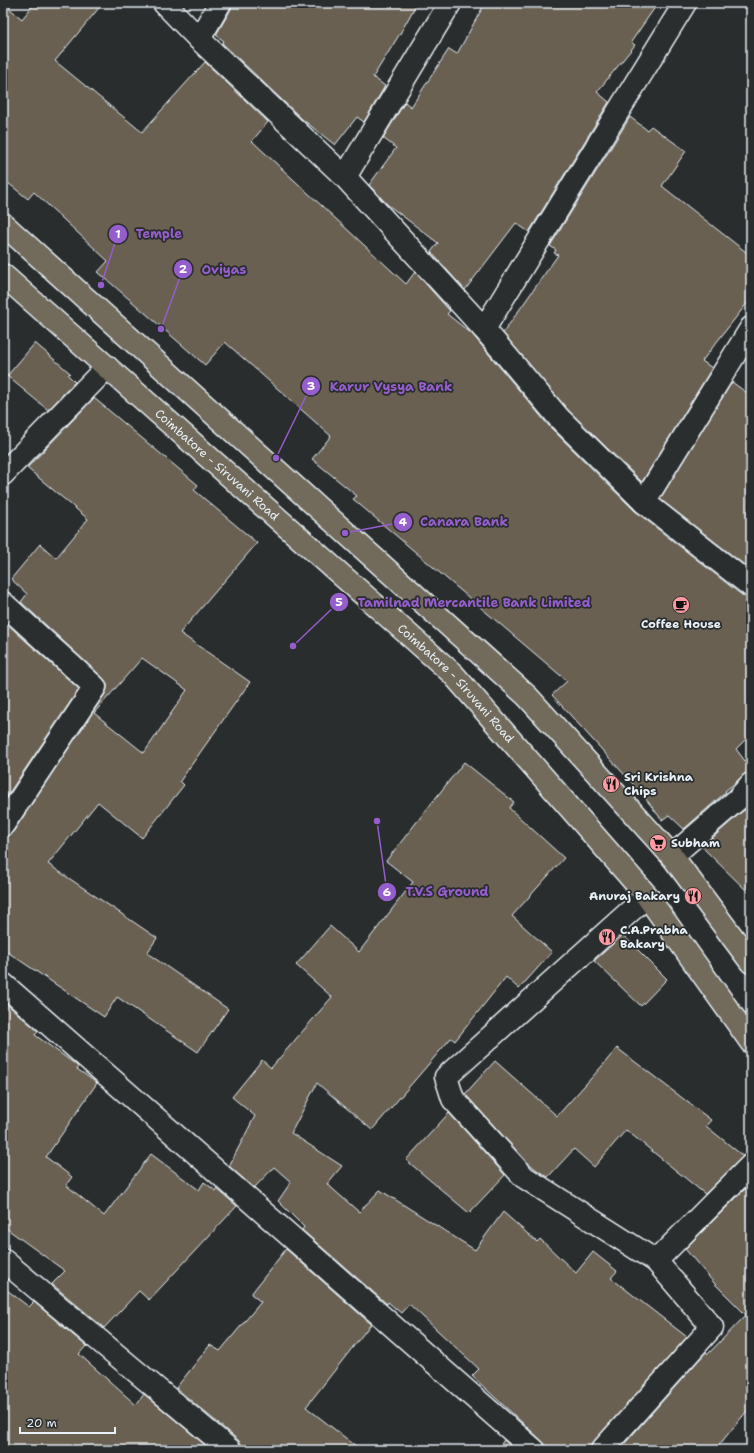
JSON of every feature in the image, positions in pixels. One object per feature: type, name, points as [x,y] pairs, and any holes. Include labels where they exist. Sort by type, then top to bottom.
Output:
[{"type":"main road","points":[[3,224],[527,696],[672,856],[751,962]]},
{"type":"main road","name":"Coimbatore - Siruvani Road","points":[[3,275],[453,674],[646,896],[751,1042]]},
{"type":"street","points":[[164,3],[199,39],[345,177],[484,329],[559,418],[644,502],[751,586]]},
{"type":"street","points":[[199,39],[220,3]]},
{"type":"street","points":[[345,177],[450,3]]},
{"type":"street","points":[[484,329],[685,3]]},
{"type":"street","points":[[644,502],[751,328]]},
{"type":"street","points":[[3,474],[107,367]]},
{"type":"street","points":[[3,603],[95,687],[3,825]]},
{"type":"street","points":[[672,856],[738,799],[751,784]]},
{"type":"street","points":[[602,1450],[712,1327],[656,1261],[524,1177],[454,1099],[446,1077],[646,896]]},
{"type":"street","points":[[3,984],[534,1450]]},
{"type":"street","points":[[656,1261],[751,1165]]},
{"type":"street","points":[[3,1260],[230,1450]]},
{"type":"building","points":[[3,3],[22,19],[35,3],[103,3],[55,61],[142,132],[205,62],[268,122],[252,141],[406,284],[415,272],[450,311],[447,314],[472,334],[549,426],[635,511],[743,596],[751,598],[751,734],[736,749],[751,769],[751,772],[747,772],[742,776],[684,829],[669,815],[662,820],[642,794],[552,695],[567,681],[353,499],[357,496],[312,459],[331,436],[225,342],[205,365],[98,272],[108,261],[34,192],[28,199],[3,179]]},
{"type":"building","points":[[232,3],[417,3],[373,77],[385,86],[364,122],[357,117],[335,145],[302,119],[222,43],[224,41],[216,35],[231,9]]},
{"type":"building","points":[[485,3],[658,3],[631,42],[635,45],[597,92],[609,102],[529,232],[516,223],[465,290],[431,252],[438,243],[388,205],[369,185],[396,148],[383,138],[405,102],[411,107],[449,49],[457,54]]},
{"type":"building","points":[[630,117],[647,130],[651,126],[686,151],[662,186],[751,256],[751,298],[702,361],[712,368],[642,482],[568,410],[503,333],[558,255],[554,253],[556,250],[550,246]]},
{"type":"building","points":[[35,343],[70,373],[68,375],[75,382],[48,410],[7,376]]},
{"type":"building","points":[[732,382],[751,396],[751,570],[660,499]]},
{"type":"building","points":[[94,398],[198,485],[194,490],[257,543],[180,633],[250,682],[180,781],[184,785],[142,838],[98,802],[48,864],[157,938],[147,953],[228,1009],[198,1052],[117,997],[104,1017],[3,949],[3,837],[9,836],[13,832],[107,689],[107,683],[103,678],[21,602],[27,594],[11,579],[40,544],[56,558],[88,519],[27,468]],"holes":[[[142,658],[187,690],[144,753],[94,713]]]},
{"type":"building","points":[[6,623],[79,689],[3,802],[3,628]]},
{"type":"building","points":[[464,762],[514,802],[509,808],[564,858],[512,916],[552,952],[519,989],[506,977],[455,1041],[451,1038],[372,1130],[317,1083],[291,1133],[342,1166],[327,1184],[359,1212],[380,1190],[475,1250],[503,1212],[537,1242],[540,1239],[576,1273],[593,1252],[617,1271],[611,1278],[687,1337],[593,1442],[590,1450],[546,1450],[546,1446],[542,1441],[472,1376],[479,1369],[409,1304],[401,1313],[388,1302],[387,1304],[302,1230],[304,1227],[278,1201],[291,1182],[274,1167],[254,1188],[229,1166],[255,1116],[232,1097],[262,1060],[271,1068],[332,997],[296,965],[330,926],[359,952],[413,882],[386,861]]},
{"type":"building","points":[[744,810],[751,816],[751,895],[702,847]]},
{"type":"building","points":[[623,935],[667,979],[641,1006],[594,961]]},
{"type":"building","points":[[3,1001],[38,1031],[35,1035],[75,1064],[78,1067],[77,1069],[97,1083],[46,1157],[72,1177],[66,1185],[104,1216],[151,1154],[199,1190],[204,1182],[216,1191],[217,1189],[237,1206],[149,1300],[139,1291],[104,1328],[52,1284],[65,1271],[3,1226]]},
{"type":"building","points":[[617,1048],[711,1120],[706,1126],[743,1156],[705,1194],[626,1130],[594,1167],[574,1149],[548,1177],[526,1161],[465,1094],[495,1061],[557,1116]]},
{"type":"building","points":[[449,1113],[505,1175],[469,1213],[406,1160]]},
{"type":"building","points":[[751,1183],[751,1406],[715,1450],[619,1450],[706,1352],[708,1354],[746,1315],[715,1284],[685,1249]]},
{"type":"building","points":[[286,1249],[371,1324],[306,1407],[361,1450],[242,1450],[242,1445],[238,1440],[176,1388],[210,1345],[220,1351],[261,1302],[251,1294]]},
{"type":"building","points":[[3,1287],[29,1307],[34,1302],[86,1346],[79,1354],[136,1405],[144,1394],[211,1450],[3,1450]]},
{"type":"building","points":[[504,1440],[515,1450],[497,1450]]},
{"type":"place","name":"Temple","points":[[101,285]]},
{"type":"place","name":"Oviyas","points":[[161,329]]},
{"type":"place","name":"Karur Vysya Bank","points":[[276,458]]},
{"type":"place","name":"Canara Bank","points":[[345,533]]},
{"type":"place","name":"Coffee House","points":[[681,605]]},
{"type":"place","name":"Tamilnad Mercantile Bank Limited","points":[[293,646]]},
{"type":"place","name":"Sri Krishna Chips","points":[[611,784]]},
{"type":"place","name":"T.V.S Ground","points":[[377,821]]},
{"type":"place","name":"Subham","points":[[658,843]]},
{"type":"place","name":"Anuraj Bakary","points":[[693,896]]},
{"type":"place","name":"C.A.Prabha Bakary","points":[[607,937]]}]
